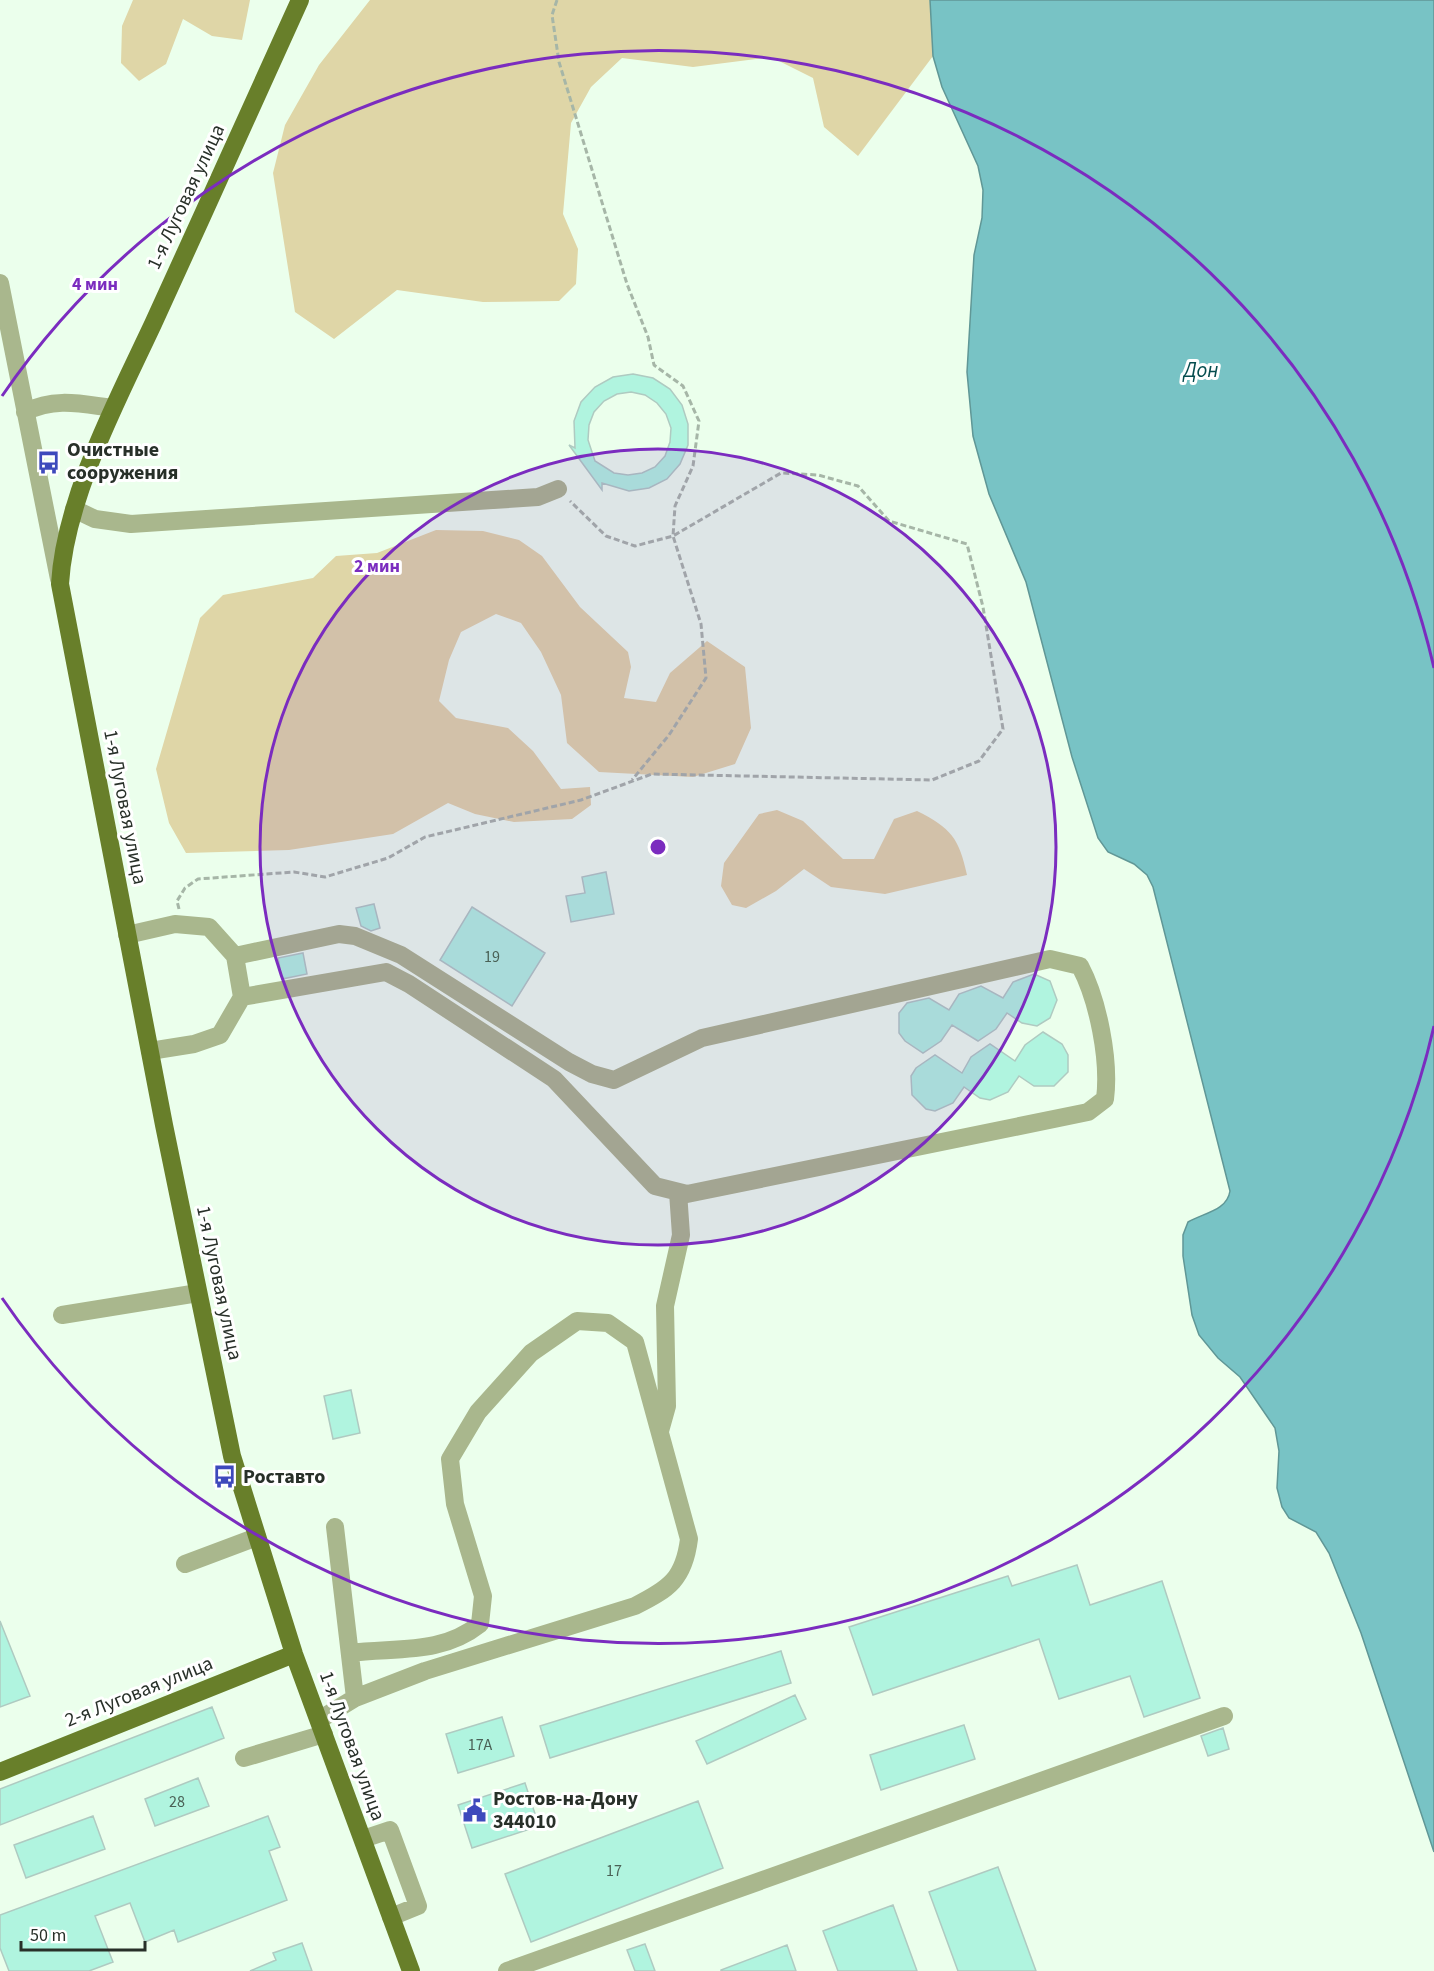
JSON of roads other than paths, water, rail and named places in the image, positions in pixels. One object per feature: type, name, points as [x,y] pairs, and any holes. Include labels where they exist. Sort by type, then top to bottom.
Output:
[{"type":"main road","name":"1-я Луговая улица","points":[[300,0],[113,408],[74,509],[62,553],[60,584],[127,935],[232,1456],[294,1654],[411,1971]]},
{"type":"main road","name":"2-я Луговая улица","points":[[0,1772],[294,1654]]},
{"type":"street","name":"1-я Луговая улица","points":[[0,283],[6,341],[25,411],[60,584]]},
{"type":"street","points":[[25,411],[43,403],[59,402],[113,408]]},
{"type":"street","points":[[74,509],[95,519],[131,524],[538,497],[558,489]]},
{"type":"street","points":[[127,935],[175,924],[209,927],[235,956],[242,997],[220,1035],[194,1044],[150,1051]]},
{"type":"street","points":[[235,956],[339,934],[355,936],[401,955],[570,1062],[592,1074],[614,1080],[702,1038],[1050,959],[1080,966],[1090,986],[1108,1076],[1106,1099],[1088,1112],[687,1194],[655,1186],[554,1078],[409,984],[386,972],[242,997]]},
{"type":"street","points":[[660,1431],[668,1406],[665,1306],[681,1235],[678,1192]]},
{"type":"street","points":[[62,1315],[198,1293]]},
{"type":"street","points":[[244,1758],[321,1727],[355,1698],[425,1671],[635,1606],[665,1591],[686,1562],[689,1539],[634,1342],[608,1323],[577,1321],[531,1353],[478,1412],[450,1459],[455,1504],[483,1596],[480,1624],[463,1638],[418,1649],[350,1653]]},
{"type":"street","points":[[335,1527],[346,1639],[350,1653],[355,1698]]},
{"type":"street","points":[[184,1564],[257,1537]]},
{"type":"street","points":[[507,1971],[1224,1716]]},
{"type":"street","points":[[363,1839],[390,1830],[418,1906],[391,1917]]},
{"type":"water","name":"Дон","points":[[930,0],[1434,0],[1434,1852],[1361,1633],[1329,1553],[1316,1532],[1289,1518],[1282,1507],[1277,1488],[1279,1451],[1275,1428],[1240,1377],[1218,1358],[1199,1335],[1192,1315],[1183,1256],[1183,1235],[1188,1222],[1214,1211],[1228,1198],[1230,1191],[1153,887],[1147,875],[1134,864],[1108,852],[1098,838],[1072,757],[1026,582],[989,494],[973,436],[967,372],[974,255],[982,218],[983,190],[978,166],[942,87],[933,56]]},
{"type":"place","name":"Очистные сооружения","points":[[49,462]]},
{"type":"place","name":"Роставто","points":[[225,1477]]},
{"type":"place","name":"Ростов-на-Дону 344010","points":[[475,1811]]}]
